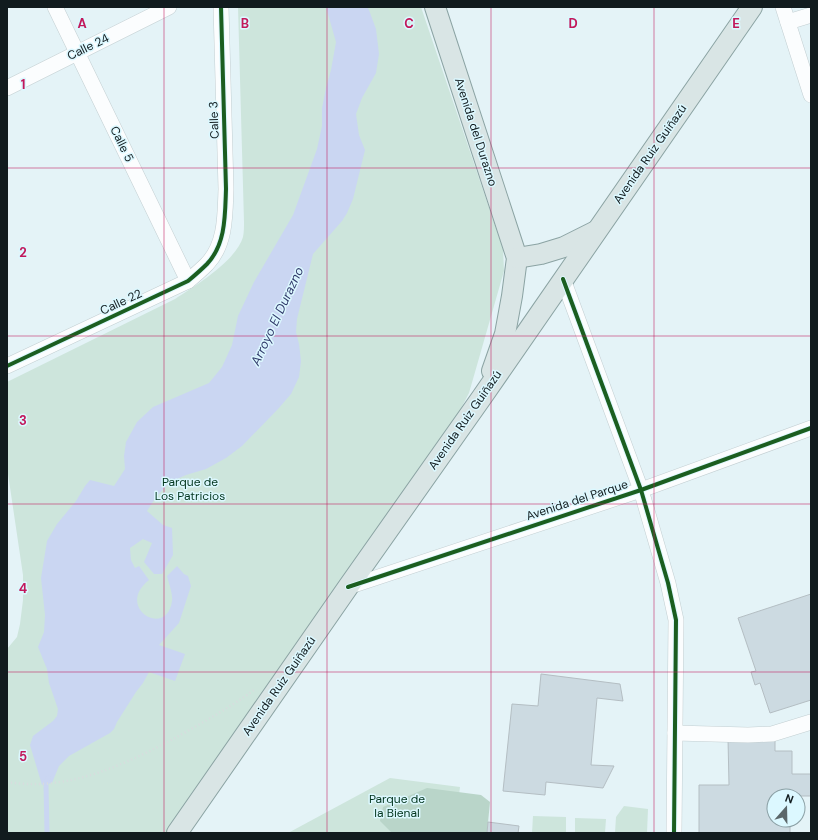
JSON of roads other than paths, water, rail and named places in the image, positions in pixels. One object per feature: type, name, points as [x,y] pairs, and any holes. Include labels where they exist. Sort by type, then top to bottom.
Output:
[{"type":"main road","name":"Avenida del Durazno","points":[[435,7],[517,258]]},
{"type":"main road","name":"Avenida Ruiz Guiñazú","points":[[178,833],[752,7]]},
{"type":"main road","points":[[482,397],[505,334],[517,258],[541,254],[564,247],[598,230]]},
{"type":"street","name":"Calle 5","points":[[55,7],[188,281]]},
{"type":"street","name":"Calle 24","points":[[7,88],[169,7]]},
{"type":"street","name":"Calle 3","points":[[221,7],[226,189],[223,233]]},
{"type":"street","points":[[783,7],[811,95]]},
{"type":"street","points":[[788,22],[811,15]]},
{"type":"street","name":"Calle 22","points":[[7,366],[188,281],[208,263],[223,233]]},
{"type":"street","points":[[564,279],[641,490],[660,555],[676,620],[674,833]]},
{"type":"street","name":"Avenida del Parque","points":[[348,587],[641,490],[811,428]]},
{"type":"street","points":[[675,733],[766,734],[796,728],[811,722]]},
{"type":"water","points":[[326,7],[367,7],[376,29],[379,54],[376,73],[362,98],[356,114],[359,135],[365,150],[353,199],[342,221],[313,254],[297,319],[296,332],[301,361],[299,377],[291,394],[242,446],[226,458],[206,469],[170,482],[156,497],[147,511],[163,525],[172,528],[173,555],[162,574],[154,574],[144,562],[152,543],[143,539],[130,548],[131,560],[135,568],[139,566],[149,580],[140,590],[137,600],[140,609],[146,615],[153,618],[161,618],[168,612],[172,598],[167,576],[177,566],[184,574],[188,576],[191,586],[179,623],[159,645],[185,654],[175,681],[149,672],[114,729],[110,733],[69,756],[59,766],[52,783],[42,785],[30,745],[33,736],[53,721],[57,716],[58,709],[49,683],[47,669],[38,647],[44,632],[45,615],[41,578],[47,541],[57,524],[76,501],[90,480],[114,486],[125,469],[124,456],[126,442],[137,422],[153,407],[209,383],[222,367],[232,345],[238,316],[254,282],[293,215],[317,149],[322,126],[322,108],[336,42]]},
{"type":"waterway","name":"Arroyo El Durazno","points":[[47,833],[46,784],[48,778]]},
{"type":"park label","name":"Parque de Los Patricios","points":[[190,489]]},
{"type":"park label","name":"Parque de la Bienal","points":[[397,806]]}]
